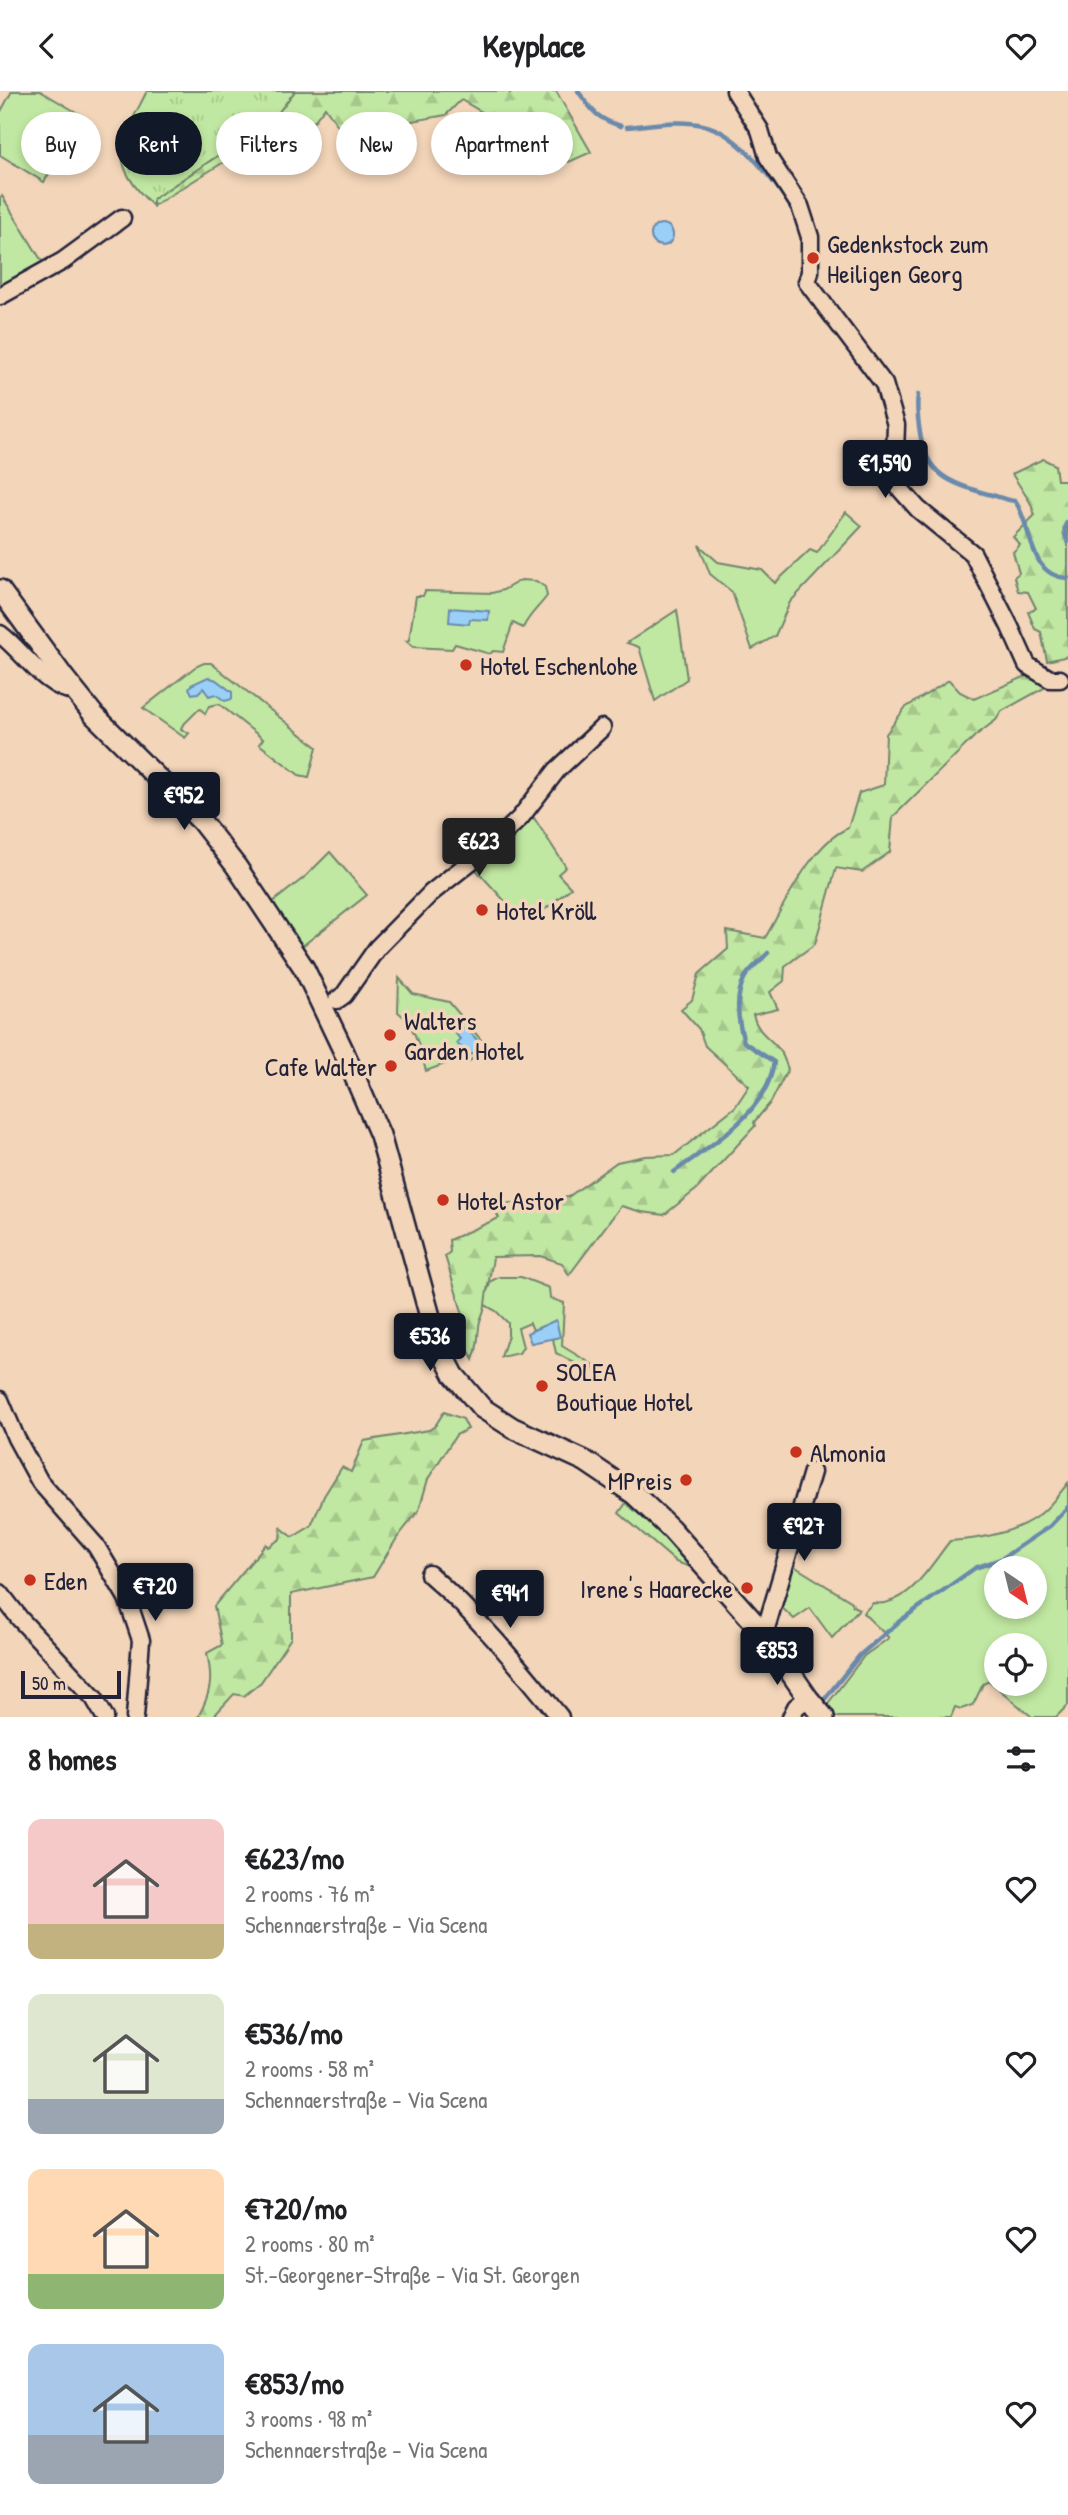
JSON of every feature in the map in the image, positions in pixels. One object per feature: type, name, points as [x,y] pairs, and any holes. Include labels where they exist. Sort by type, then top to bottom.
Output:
[{"type":"street","points":[[735,91],[760,130],[768,157],[800,206],[810,237],[810,272],[807,282],[884,384],[896,425],[894,481],[918,509],[972,554],[1027,665],[1055,679]]},
{"type":"street","points":[[0,296],[63,261],[122,218]]},
{"type":"street","points":[[0,590],[74,691],[104,725],[201,821],[236,866],[304,968],[380,1135],[432,1324],[454,1375],[478,1404],[494,1417],[585,1461],[634,1493],[671,1529],[761,1630],[824,1717]]},
{"type":"street","points":[[0,634],[50,682],[61,690],[74,691]]},
{"type":"street","points":[[337,1000],[344,995],[377,948],[431,893],[520,818],[557,770],[602,729]]},
{"type":"street","points":[[0,1399],[16,1438],[40,1482],[96,1546],[127,1598],[141,1640],[135,1717]]},
{"type":"street","points":[[761,1630],[767,1625],[812,1472]]},
{"type":"street","points":[[429,1574],[455,1596],[560,1717]]},
{"type":"street","points":[[0,1593],[20,1619],[94,1698],[105,1717]]},
{"type":"street","points":[[791,1717],[796,1707],[808,1698]]},
{"type":"green space","points":[[12,91],[40,91],[76,112],[21,112],[21,168],[0,155],[0,113]]},
{"type":"green space","points":[[147,91],[295,91],[279,112],[216,112],[216,157],[202,166],[202,112],[136,112]]},
{"type":"green space","points":[[295,91],[556,91],[568,112],[482,112],[461,100],[449,112],[431,112],[431,118],[417,120],[417,112],[336,112],[336,123],[325,107],[321,112],[279,112]]},
{"type":"green space","points":[[573,121],[591,152],[573,160]]},
{"type":"green space","points":[[216,157],[216,167],[153,206],[153,199],[189,175],[202,175],[202,166]]},
{"type":"green space","points":[[33,175],[48,175],[44,182]]},
{"type":"green space","points":[[189,175],[153,199],[153,206],[128,176]]},
{"type":"green space","points":[[2,196],[43,263],[0,288],[0,198]]},
{"type":"green space","points":[[1043,459],[1055,465],[1057,480],[1067,480],[1068,474],[1068,656],[1047,661],[1041,632],[1035,629],[1028,612],[1036,608],[1028,592],[1018,591],[1014,577],[1019,573],[1013,552],[1020,545],[1013,537],[1035,515],[1012,474]]},
{"type":"green space","points":[[846,512],[862,526],[790,602],[775,636],[752,649],[732,592],[710,574],[699,545],[718,562],[762,570],[775,583],[810,550],[817,553]]},
{"type":"green space","points":[[521,580],[536,581],[545,587],[547,596],[523,628],[513,623],[503,652],[493,651],[490,654],[455,644],[452,649],[413,647],[406,641],[409,640],[416,596],[423,596],[425,591],[492,593]]},
{"type":"green space","points":[[677,610],[687,679],[655,701],[639,647],[627,643]]},
{"type":"green space","points":[[211,663],[317,747],[309,777],[299,775],[259,744],[263,739],[219,704],[209,706],[205,714],[201,709],[198,710],[182,726],[181,729],[189,733],[185,738],[143,708],[195,667]]},
{"type":"green space","points":[[1031,674],[1046,683],[1044,688],[1002,711],[996,720],[975,736],[893,817],[890,852],[862,872],[836,868],[815,944],[785,966],[784,981],[770,992],[778,1009],[753,1015],[760,1029],[780,1050],[788,1069],[771,1102],[754,1122],[755,1126],[697,1189],[664,1215],[621,1206],[569,1275],[562,1263],[540,1256],[493,1257],[473,1360],[455,1321],[463,1315],[445,1256],[450,1252],[449,1240],[499,1218],[492,1205],[568,1197],[617,1162],[645,1156],[674,1155],[735,1107],[749,1086],[705,1046],[699,1029],[681,1009],[692,1000],[699,974],[728,949],[727,931],[765,938],[790,892],[811,861],[822,847],[848,828],[859,793],[884,785],[886,734],[905,708],[949,680],[960,692],[974,699]]},
{"type":"green space","points":[[534,818],[566,867],[558,874],[571,888],[532,920],[511,908],[472,865],[527,819]]},
{"type":"green space","points":[[330,852],[367,895],[301,947],[273,902],[306,876]]},
{"type":"green space","points":[[399,978],[413,994],[449,1002],[488,1048],[468,1062],[458,1059],[426,1071],[413,1031],[398,1012]]},
{"type":"green space","points":[[499,1277],[521,1277],[549,1288],[550,1298],[564,1303],[562,1346],[595,1366],[591,1372],[556,1353],[553,1339],[559,1337],[556,1321],[533,1330],[530,1323],[518,1328],[523,1347],[519,1353],[501,1357],[508,1335],[508,1323],[485,1305],[484,1298],[491,1281]]},
{"type":"green space","points":[[444,1412],[463,1419],[468,1429],[456,1435],[428,1479],[419,1510],[397,1538],[373,1577],[291,1594],[291,1638],[261,1682],[244,1696],[234,1694],[213,1717],[198,1717],[210,1686],[207,1653],[222,1645],[214,1606],[266,1544],[268,1547],[280,1539],[281,1528],[293,1537],[311,1526],[324,1496],[342,1467],[351,1472],[364,1441],[429,1430]]},
{"type":"green space","points":[[1068,1483],[1068,1705],[1056,1717],[1032,1717],[1007,1696],[1047,1696],[1047,1633],[984,1633],[984,1684],[973,1705],[961,1709],[955,1707],[951,1717],[835,1717],[826,1706],[864,1656],[889,1638],[863,1613],[873,1603],[886,1603],[908,1592],[950,1541],[1008,1531],[1029,1521],[1051,1504]]},
{"type":"green space","points":[[626,1503],[662,1534],[694,1568],[676,1562],[619,1513]]},
{"type":"green space","points":[[794,1566],[859,1609],[832,1638],[810,1608],[794,1619],[780,1606]]},
{"type":"water","points":[[662,224],[670,227],[673,235],[670,243],[662,246],[654,243],[651,235],[654,227]]},
{"type":"water","points":[[450,608],[489,611],[488,620],[470,619],[469,624],[449,622]]},
{"type":"water","points":[[208,677],[232,692],[232,699],[225,701],[215,694],[209,696],[203,688],[192,694],[189,688],[191,685]]},
{"type":"water","points":[[465,1027],[479,1042],[479,1051],[470,1055],[456,1043],[460,1039],[455,1033]]},
{"type":"water","points":[[556,1320],[560,1337],[531,1343],[527,1333]]},
{"type":"waterway","points":[[578,91],[596,113],[621,126]]},
{"type":"waterway","points":[[627,127],[685,123],[717,130],[744,149],[757,163],[780,191],[797,218]]},
{"type":"waterway","points":[[918,395],[917,414],[923,447],[934,468],[962,486],[1015,501],[1038,559],[1045,569],[1068,578]]},
{"type":"waterway","points":[[1068,521],[1065,526],[1068,542]]},
{"type":"waterway","points":[[674,1172],[736,1126],[761,1097],[769,1080],[774,1062],[744,1042],[738,1009],[739,993],[745,977],[768,953]]},
{"type":"waterway","points":[[824,1700],[860,1655],[901,1620],[975,1568],[1001,1559],[1050,1526],[1068,1507]]},
{"type":"place","name":"Gedenkstock zum Heiligen Georg","points":[[813,258]]},
{"type":"place","name":"Hotel Eschenlohe","points":[[466,665]]},
{"type":"place","name":"Hotel Kröll","points":[[482,910]]},
{"type":"place","name":"Walters Garden Hotel","points":[[390,1035]]},
{"type":"place","name":"Cafe Walter","points":[[391,1066]]},
{"type":"place","name":"Hotel Astor","points":[[443,1200]]},
{"type":"place","name":"SOLEA Boutique Hotel","points":[[542,1386]]},
{"type":"place","name":"Almonia","points":[[796,1452]]},
{"type":"place","name":"MPreis","points":[[686,1480]]},
{"type":"place","name":"Eden","points":[[30,1580]]},
{"type":"place","name":"Irene's Haarecke","points":[[747,1588]]}]
